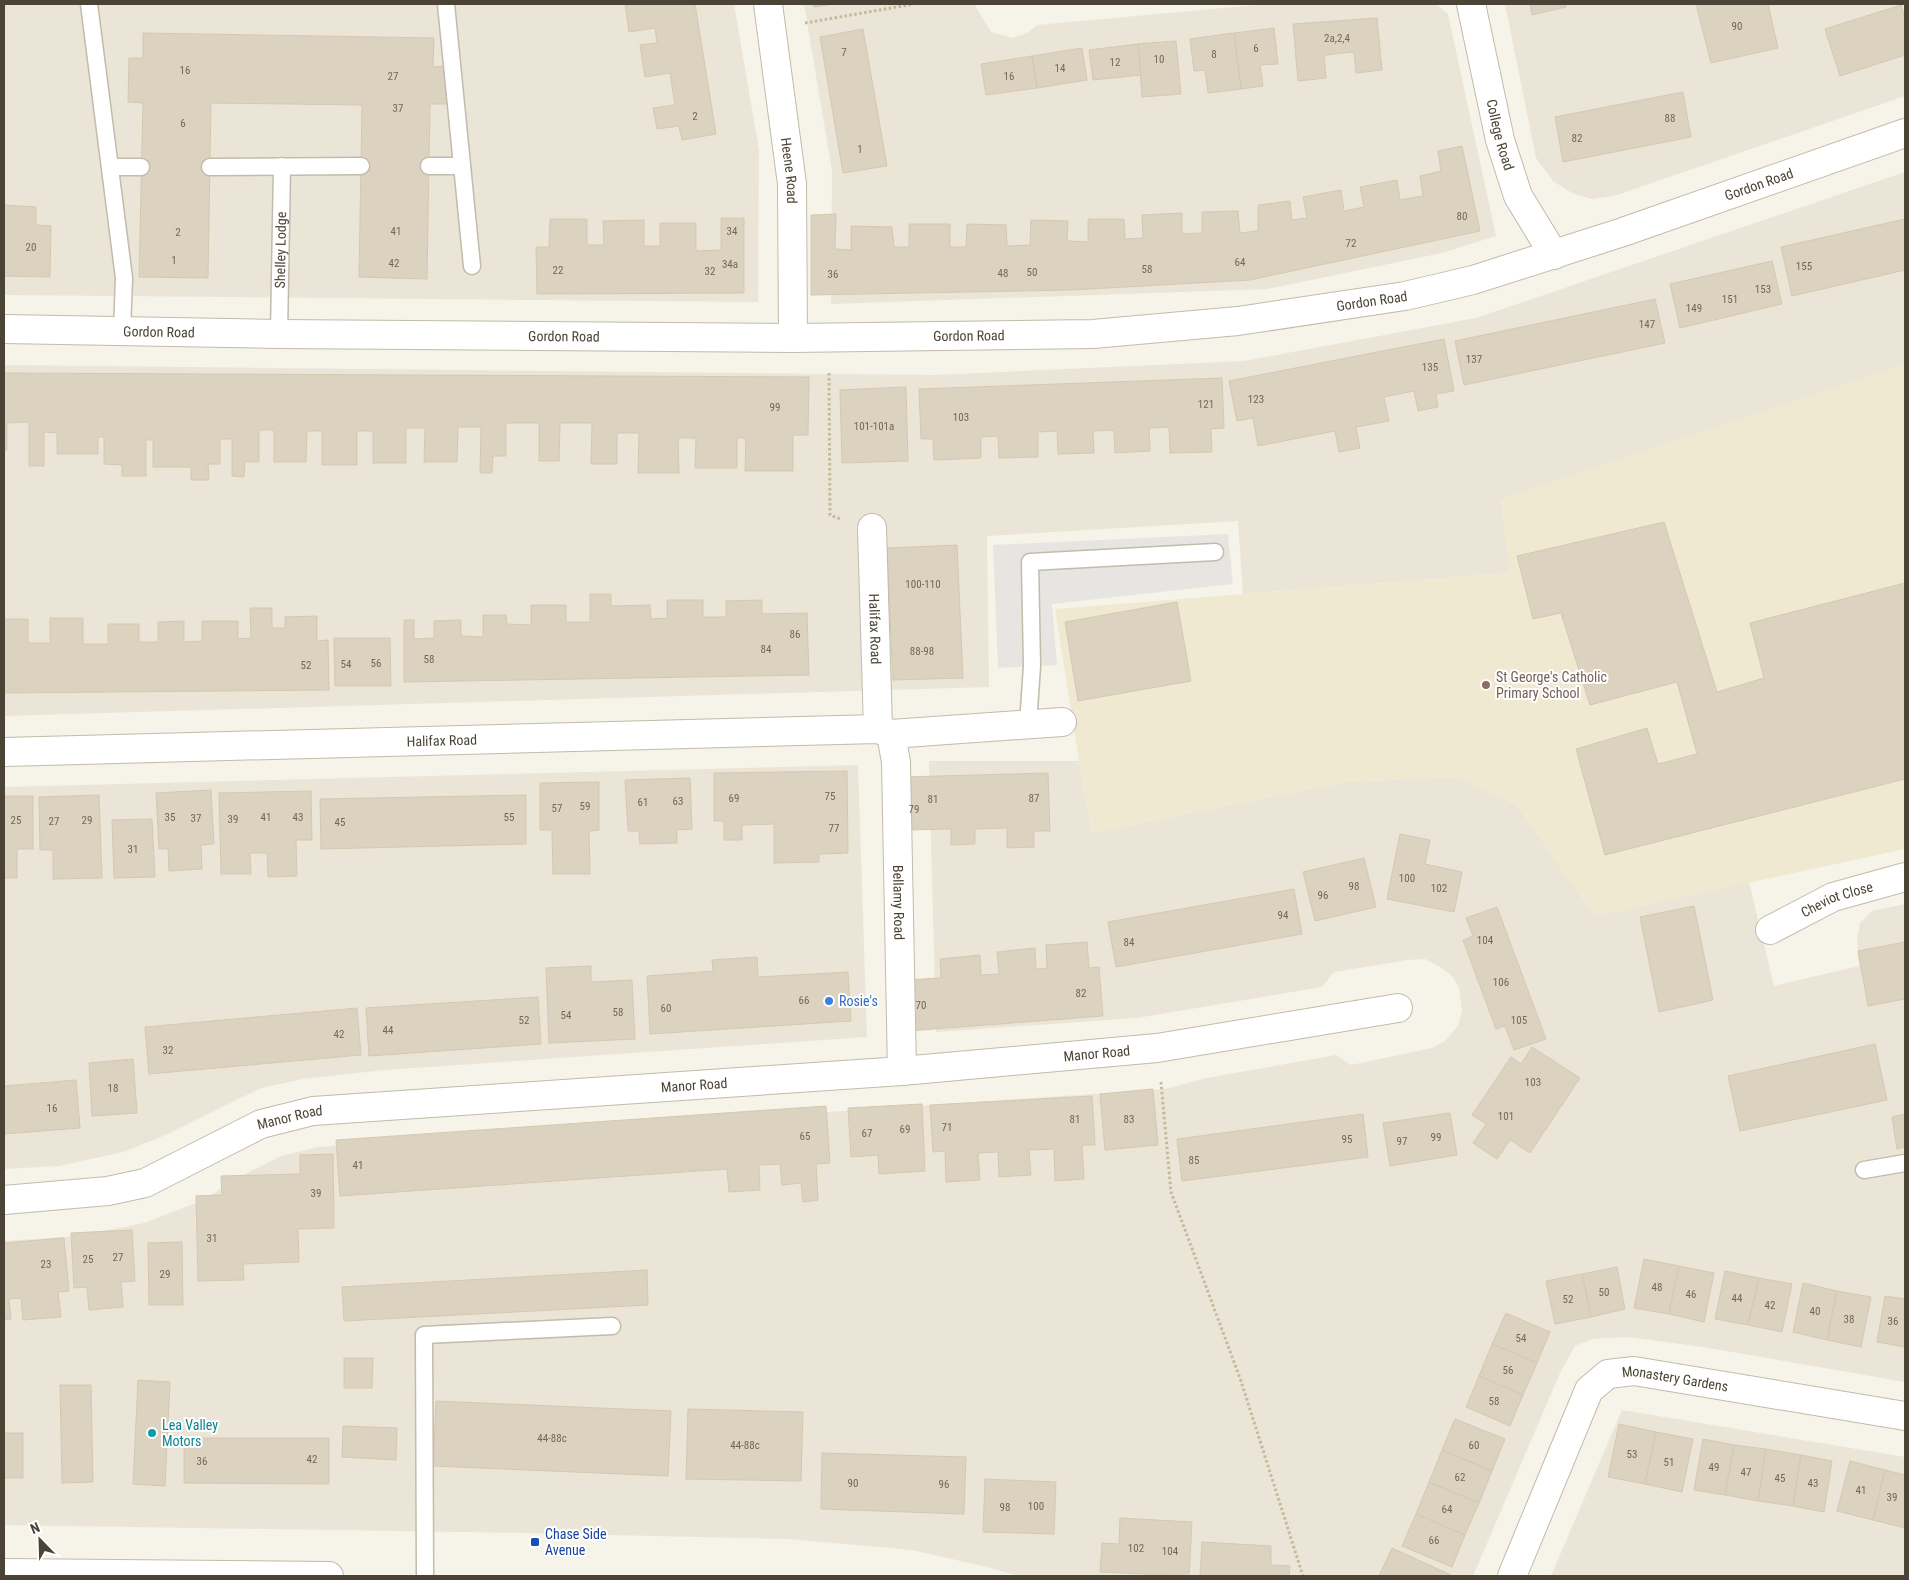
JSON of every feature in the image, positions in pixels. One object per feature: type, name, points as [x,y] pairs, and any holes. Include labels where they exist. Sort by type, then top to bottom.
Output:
[{"type":"street","name":"College Road","points":[[1471,4],[1503,150],[1518,196],[1554,255]]},
{"type":"street","name":"Heene Road","points":[[770,17],[792,184],[793,338]]},
{"type":"street","name":"Gordon Road","points":[[4,329],[279,334],[793,338],[1093,334],[1238,321],[1405,296],[1473,280],[1554,255],[1905,133]]},
{"type":"street","name":"Halifax Road","points":[[872,528],[885,731]]},
{"type":"street","name":"Halifax Road","points":[[4,752],[885,731],[1062,722]]},
{"type":"street","name":"Bellamy Road","points":[[885,731],[896,762],[902,1071]]},
{"type":"street","name":"Cheviot Close","points":[[1770,930],[1833,897],[1905,877]]},
{"type":"street","name":"Manor Road","points":[[4,1200],[108,1191],[145,1183],[261,1124],[313,1111],[902,1071],[1157,1048],[1398,1008]]},
{"type":"street","name":"Monastery Gardens","points":[[1512,1576],[1589,1390],[1608,1374],[1634,1371],[1905,1416]]},
{"type":"street","points":[[4,1573],[329,1576]]},
{"type":"lane","points":[[89,4],[124,278],[122,331]]},
{"type":"lane","points":[[446,4],[472,266]]},
{"type":"lane","points":[[210,166],[361,166]]},
{"type":"lane","name":"Shelley Lodge","points":[[279,334],[282,166]]},
{"type":"lane","points":[[429,166],[462,166]]},
{"type":"lane","points":[[110,167],[141,167]]},
{"type":"lane","points":[[1028,724],[1032,666],[1030,562],[1214,552]]},
{"type":"lane","points":[[1864,1170],[1905,1163]]},
{"type":"lane","points":[[425,1576],[424,1334],[612,1326]]},
{"type":"path","points":[[770,17],[914,4]]},
{"type":"path","points":[[829,337],[830,516],[872,528]]},
{"type":"path","points":[[1157,1048],[1171,1192],[1241,1381],[1303,1576]]},
{"type":"shaded area","points":[[4,4],[734,4],[759,150],[758,302],[4,295]]},
{"type":"shaded area","points":[[804,4],[974,4],[991,32],[1013,38],[1027,33],[1037,25],[1267,4],[1436,4],[1448,14],[1496,236],[1442,253],[1267,289],[831,304],[832,171]]},
{"type":"shaded area","points":[[1505,4],[1905,4],[1905,96],[1614,196],[1591,199],[1572,193],[1553,181],[1536,158]]},
{"type":"shaded area","points":[[1905,172],[1905,365],[1501,500],[1510,573],[1243,594],[1238,521],[987,536],[989,687],[4,716],[4,365],[934,375],[1244,361],[1476,318]]},
{"type":"shaded area","name":"St George's Catholic Primary School","points":[[1905,365],[1905,849],[1595,916],[1517,805],[1459,777],[1344,782],[1092,833],[1055,609],[1510,573],[1501,500]]},
{"type":"shaded area","points":[[1228,534],[1233,584],[1052,604],[1057,665],[998,668],[993,545]]},
{"type":"shaded area","points":[[929,761],[1079,761],[1092,833],[1344,782],[1459,777],[1517,805],[1595,916],[1749,882],[1774,986],[1859,966],[1857,940],[1860,923],[1872,911],[1905,904],[1905,1382],[1703,1347],[1628,1337],[1592,1339],[1575,1346],[1560,1373],[1473,1576],[1018,1576],[912,1550],[789,1539],[4,1525],[4,1241],[78,1236],[144,1223],[199,1202],[247,1173],[281,1156],[318,1147],[1165,1089],[1207,1078],[1336,1055],[1351,1065],[1432,1048],[1445,1041],[1458,1026],[1462,1010],[1459,987],[1452,976],[1439,966],[1425,959],[1407,960],[1334,972],[1322,987],[1137,1018],[936,1032]]},
{"type":"shaded area","points":[[858,765],[867,1037],[384,1070],[303,1079],[261,1088],[161,1137],[123,1152],[59,1166],[4,1169],[4,787]]},
{"type":"shaded area","points":[[1622,1410],[1905,1457],[1905,1576],[1551,1576]]},
{"type":"building","points":[[625,4],[695,4],[716,134],[682,140],[679,126],[657,129],[653,108],[675,105],[670,73],[645,77],[640,45],[657,43],[655,28],[629,32]]},
{"type":"building","points":[[813,4],[833,4],[814,7]]},
{"type":"building","points":[[1530,4],[1566,4],[1566,7],[1532,15]]},
{"type":"building","points":[[1696,4],[1768,4],[1778,48],[1711,63]]},
{"type":"building","points":[[1901,5],[1905,18],[1905,55],[1840,76],[1825,29]]},
{"type":"building","points":[[1377,18],[1382,70],[1356,73],[1354,52],[1324,55],[1326,78],[1298,81],[1293,24]]},
{"type":"building","points":[[1274,28],[1278,64],[1260,65],[1263,86],[1241,89],[1234,33]]},
{"type":"building","points":[[863,29],[887,166],[843,173],[820,37]]},
{"type":"building","points":[[143,33],[434,38],[433,67],[449,66],[448,104],[430,104],[427,279],[359,277],[362,105],[211,103],[208,278],[139,277],[143,103],[128,102],[129,58],[143,58]]},
{"type":"building","points":[[1234,33],[1241,89],[1208,93],[1205,70],[1194,71],[1190,39]]},
{"type":"building","points":[[1176,41],[1181,94],[1142,97],[1138,44]]},
{"type":"building","points":[[1138,44],[1141,75],[1093,80],[1089,50]]},
{"type":"building","points":[[1082,48],[1087,80],[1037,88],[1032,56]]},
{"type":"building","points":[[1032,56],[1037,88],[986,95],[981,64]]},
{"type":"building","points":[[1683,92],[1691,137],[1563,162],[1555,117]]},
{"type":"building","points":[[1462,146],[1480,231],[1250,280],[1071,290],[811,295],[811,215],[836,214],[835,249],[851,250],[851,226],[892,227],[894,247],[909,247],[909,224],[950,224],[950,247],[966,247],[967,224],[1006,225],[1007,246],[1030,245],[1031,220],[1068,221],[1067,241],[1088,242],[1088,219],[1124,219],[1125,239],[1143,238],[1142,215],[1182,213],[1182,234],[1202,233],[1202,212],[1238,211],[1240,233],[1258,231],[1258,205],[1290,201],[1292,220],[1307,218],[1303,197],[1341,190],[1344,211],[1364,207],[1360,187],[1397,180],[1400,200],[1423,196],[1420,176],[1441,171],[1438,151]]},
{"type":"building","points":[[4,205],[36,207],[36,225],[51,226],[50,277],[4,276]]},
{"type":"building","points":[[721,218],[744,218],[744,293],[537,294],[536,247],[549,247],[550,219],[587,219],[587,245],[604,245],[603,221],[644,220],[644,246],[660,246],[660,223],[696,223],[696,251],[721,250]]},
{"type":"building","points":[[1905,219],[1905,270],[1792,296],[1781,247]]},
{"type":"building","points":[[1772,261],[1782,304],[1680,328],[1670,284]]},
{"type":"building","points":[[1655,299],[1665,343],[1464,385],[1455,341]]},
{"type":"building","points":[[1444,339],[1454,391],[1436,394],[1438,407],[1418,411],[1414,391],[1384,397],[1389,421],[1356,427],[1360,448],[1339,452],[1335,431],[1258,446],[1253,418],[1237,421],[1229,381]]},
{"type":"building","points":[[4,373],[809,377],[808,435],[793,435],[793,471],[745,471],[746,438],[737,438],[737,468],[695,468],[696,438],[678,438],[679,473],[638,473],[639,433],[617,433],[617,464],[591,464],[592,423],[560,423],[559,461],[539,461],[539,423],[506,423],[506,456],[493,456],[492,473],[480,473],[481,427],[458,427],[457,462],[424,462],[425,428],[406,428],[406,463],[373,463],[373,431],[357,431],[357,465],[322,465],[322,431],[307,431],[306,462],[274,462],[274,430],[259,430],[259,462],[245,462],[244,477],[232,476],[232,439],[220,439],[220,464],[208,464],[209,480],[191,480],[191,467],[153,467],[153,440],[146,440],[146,476],[122,476],[122,465],[104,464],[104,437],[98,437],[98,454],[57,454],[57,433],[44,432],[44,466],[29,466],[29,422],[7,423],[7,450],[4,450]]},
{"type":"building","points":[[1222,378],[1224,428],[1211,429],[1212,452],[1170,453],[1169,427],[1149,428],[1150,451],[1115,453],[1114,430],[1093,431],[1094,453],[1058,454],[1057,431],[1038,432],[1038,457],[999,458],[998,436],[981,437],[981,458],[934,460],[933,439],[921,439],[919,389]]},
{"type":"building","points":[[906,387],[908,461],[842,463],[840,390]]},
{"type":"building","points":[[1664,522],[1717,692],[1764,678],[1750,623],[1905,583],[1905,779],[1605,855],[1576,749],[1647,728],[1658,764],[1697,754],[1677,682],[1590,705],[1561,613],[1533,619],[1517,556]]},
{"type":"building","points":[[957,545],[963,678],[893,680],[887,548]]},
{"type":"building","points":[[590,594],[611,594],[611,606],[650,605],[651,619],[667,618],[667,600],[703,600],[703,617],[726,617],[726,601],[762,600],[762,614],[807,613],[809,675],[404,682],[404,620],[414,620],[414,639],[434,638],[434,621],[461,620],[461,636],[483,637],[483,615],[506,615],[507,624],[531,625],[531,605],[566,605],[566,622],[590,622]]},
{"type":"building","points":[[1177,602],[1191,681],[1078,701],[1065,622]]},
{"type":"building","points":[[250,608],[272,608],[272,628],[285,628],[285,617],[317,616],[317,641],[328,640],[329,690],[4,693],[4,619],[28,619],[28,643],[50,643],[50,618],[83,618],[83,644],[108,644],[108,624],[139,624],[139,642],[158,642],[158,622],[184,621],[184,642],[202,641],[202,621],[238,621],[238,639],[251,638]]},
{"type":"building","points":[[334,638],[390,638],[391,686],[335,686]]},
{"type":"building","points":[[847,771],[848,853],[819,854],[819,862],[774,863],[774,824],[742,825],[742,840],[724,840],[724,821],[714,821],[714,773]]},
{"type":"building","points":[[1048,773],[1050,831],[1034,831],[1034,847],[1007,848],[1007,828],[975,829],[975,844],[951,845],[951,829],[904,830],[903,777]]},
{"type":"building","points":[[690,778],[692,829],[677,830],[677,843],[640,844],[639,831],[628,831],[625,780]]},
{"type":"building","points":[[599,782],[599,830],[589,831],[590,874],[553,874],[552,830],[540,830],[540,783]]},
{"type":"building","points":[[211,790],[214,844],[201,845],[202,869],[169,871],[168,849],[159,849],[156,793]]},
{"type":"building","points":[[311,791],[312,840],[296,840],[297,876],[268,877],[267,853],[250,853],[251,874],[221,874],[219,793]]},
{"type":"building","points":[[99,795],[102,878],[53,879],[53,850],[40,850],[39,797]]},
{"type":"building","points":[[526,795],[526,844],[321,849],[320,799]]},
{"type":"building","points":[[4,796],[33,796],[33,849],[17,849],[17,878],[4,878]]},
{"type":"building","points":[[152,819],[155,877],[114,878],[112,820]]},
{"type":"building","points":[[1400,834],[1430,840],[1425,864],[1462,872],[1454,912],[1387,899]]},
{"type":"building","points":[[1364,858],[1376,907],[1315,921],[1303,872]]},
{"type":"building","points":[[1294,889],[1302,934],[1116,967],[1108,922]]},
{"type":"building","points":[[1694,906],[1713,1000],[1659,1012],[1640,917]]},
{"type":"building","points":[[1497,907],[1546,1039],[1514,1050],[1505,1026],[1496,1029],[1463,940],[1473,936],[1466,918]]},
{"type":"building","points":[[1087,942],[1089,968],[1099,967],[1103,1016],[908,1031],[904,980],[941,978],[940,959],[980,955],[981,975],[999,974],[997,952],[1035,948],[1036,969],[1047,968],[1046,945]]},
{"type":"building","points":[[1905,942],[1905,999],[1868,1006],[1858,951]]},
{"type":"building","points":[[757,957],[758,977],[848,972],[851,1021],[650,1034],[647,976],[713,971],[712,960]]},
{"type":"building","points":[[591,966],[591,982],[632,980],[635,1039],[549,1043],[546,968]]},
{"type":"building","points":[[538,997],[541,1044],[369,1056],[366,1008]]},
{"type":"building","points":[[357,1008],[361,1055],[149,1074],[145,1027]]},
{"type":"building","points":[[1875,1044],[1887,1100],[1740,1131],[1728,1076]]},
{"type":"building","points":[[1532,1047],[1580,1078],[1530,1153],[1510,1140],[1497,1159],[1473,1143],[1486,1124],[1472,1115],[1511,1057],[1521,1064]]},
{"type":"building","points":[[133,1059],[137,1113],[92,1116],[89,1063]]},
{"type":"building","points":[[76,1080],[80,1128],[4,1134],[4,1086]]},
{"type":"building","points":[[1153,1089],[1158,1145],[1105,1150],[1100,1094]]},
{"type":"building","points":[[1092,1096],[1095,1145],[1082,1145],[1084,1179],[1055,1181],[1054,1149],[1029,1150],[1031,1175],[999,1177],[998,1152],[978,1153],[980,1180],[946,1182],[945,1151],[933,1152],[930,1105]]},
{"type":"building","points":[[922,1104],[925,1171],[879,1174],[878,1155],[851,1157],[848,1108]]},
{"type":"building","points":[[826,1106],[830,1163],[816,1164],[818,1200],[803,1202],[801,1183],[782,1185],[780,1164],[759,1165],[760,1190],[729,1192],[727,1169],[340,1196],[336,1140]]},
{"type":"building","points":[[1450,1113],[1457,1155],[1390,1166],[1383,1123]]},
{"type":"building","points":[[1363,1114],[1368,1157],[1182,1181],[1177,1139]]},
{"type":"building","points":[[1905,1114],[1905,1147],[1897,1149],[1892,1117]]},
{"type":"building","points":[[333,1154],[334,1228],[298,1229],[299,1262],[243,1264],[244,1280],[198,1281],[196,1196],[222,1195],[221,1176],[300,1174],[300,1155]]},
{"type":"building","points":[[132,1230],[135,1281],[121,1282],[123,1307],[89,1310],[87,1287],[74,1288],[71,1233]]},
{"type":"building","points":[[64,1238],[69,1291],[58,1292],[61,1317],[23,1320],[21,1298],[9,1299],[11,1319],[4,1320],[4,1243]]},
{"type":"building","points":[[182,1242],[183,1305],[149,1305],[148,1243]]},
{"type":"building","points":[[1644,1259],[1679,1266],[1669,1314],[1634,1308]]},
{"type":"building","points":[[1679,1266],[1714,1273],[1704,1322],[1669,1314]]},
{"type":"building","points":[[1617,1267],[1625,1309],[1591,1317],[1582,1274]]},
{"type":"building","points":[[647,1270],[648,1305],[344,1321],[342,1287]]},
{"type":"building","points":[[1725,1271],[1759,1278],[1748,1325],[1715,1319]]},
{"type":"building","points":[[1582,1274],[1591,1317],[1555,1324],[1546,1281]]},
{"type":"building","points":[[1759,1278],[1792,1284],[1782,1332],[1748,1325]]},
{"type":"building","points":[[1803,1283],[1837,1291],[1827,1340],[1793,1332]]},
{"type":"building","points":[[1837,1291],[1871,1297],[1861,1347],[1827,1340]]},
{"type":"building","points":[[1885,1296],[1905,1299],[1905,1347],[1877,1342]]},
{"type":"building","points":[[1506,1313],[1550,1332],[1537,1363],[1492,1344]]},
{"type":"building","points":[[1492,1344],[1537,1363],[1523,1395],[1479,1376]]},
{"type":"building","points":[[344,1358],[373,1358],[372,1388],[344,1388]]},
{"type":"building","points":[[1479,1376],[1523,1395],[1510,1426],[1466,1407]]},
{"type":"building","name":"Lea Valley Motors","points":[[138,1380],[170,1382],[165,1486],[133,1484]]},
{"type":"building","points":[[60,1385],[91,1385],[93,1482],[62,1483]]},
{"type":"building","points":[[436,1401],[671,1411],[668,1476],[433,1466]]},
{"type":"building","points":[[688,1409],[803,1412],[801,1481],[686,1479]]},
{"type":"building","points":[[1455,1419],[1505,1439],[1492,1471],[1442,1450]]},
{"type":"building","points":[[1619,1424],[1656,1432],[1645,1484],[1608,1477]]},
{"type":"building","points":[[343,1426],[397,1428],[396,1460],[342,1457]]},
{"type":"building","points":[[1656,1432],[1693,1439],[1682,1492],[1645,1484]]},
{"type":"building","points":[[4,1433],[23,1433],[23,1478],[4,1478]]},
{"type":"building","points":[[184,1438],[329,1438],[329,1484],[184,1483]]},
{"type":"building","points":[[1703,1439],[1734,1445],[1725,1495],[1694,1490]]},
{"type":"building","points":[[1734,1445],[1766,1449],[1758,1501],[1725,1495]]},
{"type":"building","points":[[1766,1449],[1801,1455],[1793,1506],[1758,1501]]},
{"type":"building","points":[[1442,1450],[1492,1471],[1479,1503],[1429,1482]]},
{"type":"building","points":[[822,1453],[966,1457],[964,1514],[821,1509]]},
{"type":"building","points":[[1801,1455],[1832,1461],[1824,1512],[1793,1506]]},
{"type":"building","points":[[1850,1461],[1885,1470],[1873,1520],[1837,1511]]},
{"type":"building","points":[[1885,1470],[1905,1475],[1905,1528],[1873,1520]]},
{"type":"building","points":[[985,1479],[1056,1482],[1054,1534],[983,1532]]},
{"type":"building","points":[[1429,1482],[1479,1503],[1465,1535],[1416,1514]]},
{"type":"building","points":[[1416,1514],[1465,1535],[1452,1567],[1402,1546]]},
{"type":"building","points":[[1120,1518],[1192,1522],[1189,1576],[1100,1572],[1102,1543],[1119,1544]]},
{"type":"building","points":[[1202,1542],[1271,1546],[1271,1565],[1290,1566],[1289,1576],[1200,1576]]},
{"type":"building","points":[[1392,1548],[1451,1575],[1379,1576]]},
{"type":"place","name":"St George's Catholic Primary School","points":[[1486,685]]},
{"type":"place","name":"Rosie's","points":[[829,1001]]},
{"type":"place","name":"Lea Valley Motors","points":[[152,1433]]},
{"type":"place","name":"Chase Side Avenue","points":[[535,1542]]}]
